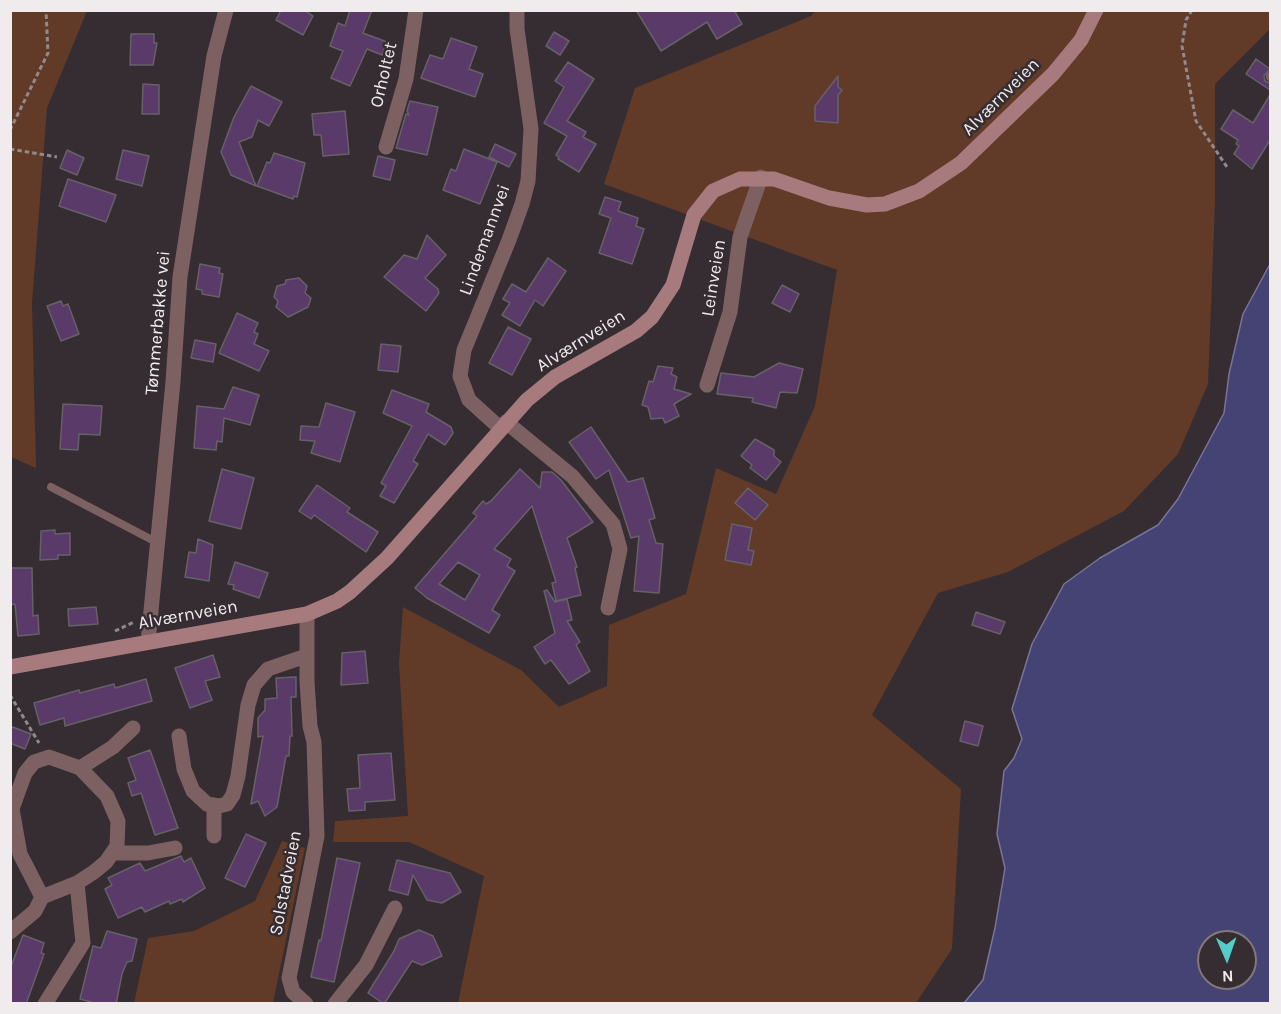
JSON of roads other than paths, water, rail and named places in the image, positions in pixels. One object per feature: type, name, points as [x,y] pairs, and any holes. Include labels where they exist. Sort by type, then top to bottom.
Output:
[{"type":"main road","name":"Alværnveien","points":[[10,667],[307,614],[336,601],[371,574],[503,425],[555,377],[636,331],[652,317],[673,285],[690,224],[701,204],[713,190],[728,182],[761,177],[788,182],[837,200],[867,205],[885,204],[919,191],[961,163],[1053,74],[1081,40],[1096,10]]},
{"type":"street","name":"Tømmerbakke vei","points":[[148,642],[180,277],[214,56],[226,10]]},
{"type":"street","name":"Orholtet","points":[[386,147],[406,79],[416,10]]},
{"type":"street","name":"Lindemannvei","points":[[517,10],[517,29],[531,129],[528,181],[513,230],[464,350],[460,376],[469,400],[572,476],[613,524],[620,549],[608,608]]},
{"type":"street","name":"Leinveien","points":[[707,385],[730,312],[740,237],[761,177]]},
{"type":"street","name":"Solstadveien","points":[[306,1004],[293,992],[289,978],[317,836],[314,742],[310,726],[306,656],[307,614]]},
{"type":"street","points":[[179,736],[180,754],[186,777],[200,798],[214,806],[227,804],[233,795],[240,766],[248,705],[254,685],[268,669],[306,656]]},
{"type":"street","points":[[80,768],[113,747],[133,728]]},
{"type":"street","points":[[10,932],[35,910],[42,897],[76,883],[106,862],[114,853],[119,828],[113,807],[92,777],[80,768],[49,757],[34,762],[25,772],[12,809],[20,854],[42,897]]},
{"type":"street","points":[[214,806],[214,836]]},
{"type":"street","points":[[114,853],[148,853],[175,848]]},
{"type":"street","points":[[45,1004],[83,943],[76,883]]},
{"type":"street","points":[[335,1004],[366,965],[395,908]]},
{"type":"lane","points":[[51,488],[158,543]]}]
